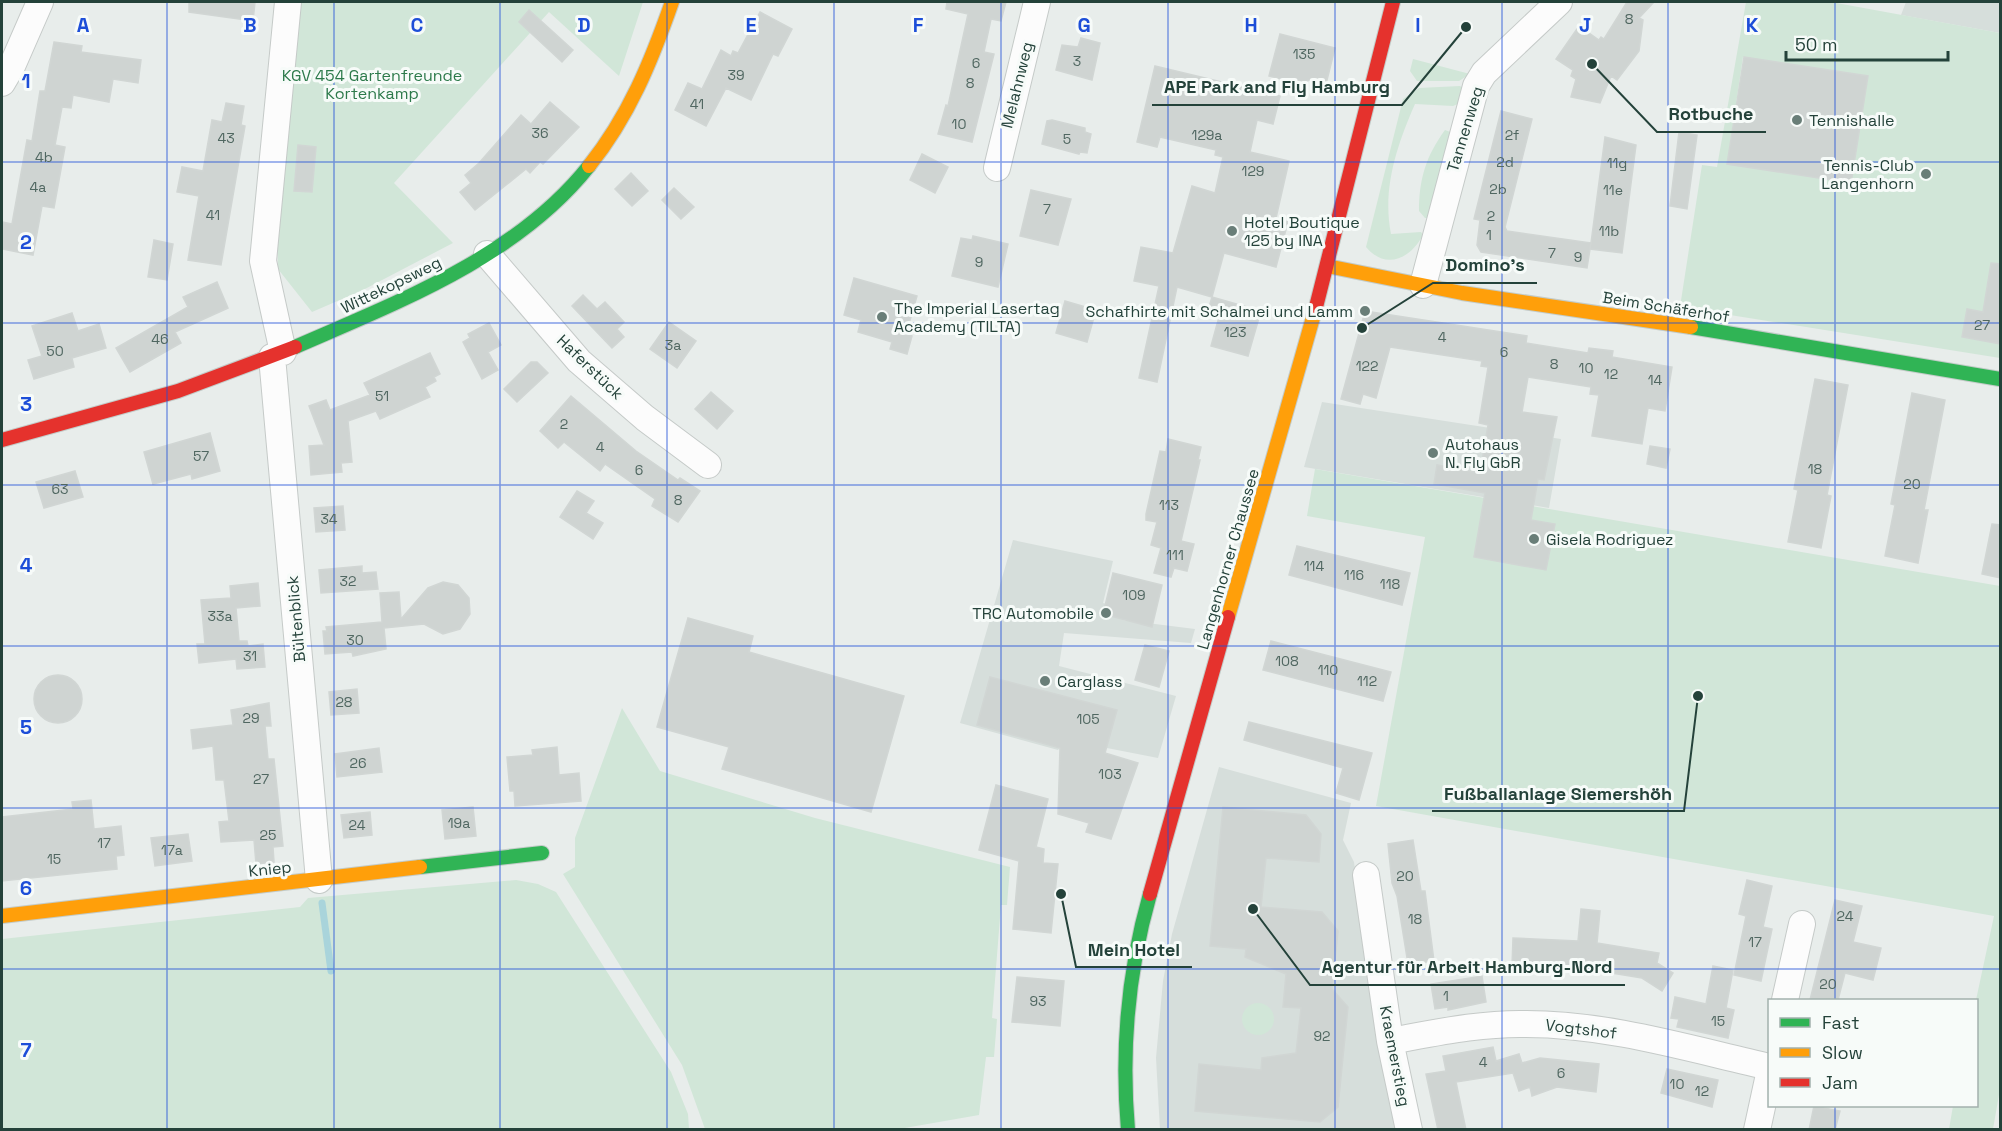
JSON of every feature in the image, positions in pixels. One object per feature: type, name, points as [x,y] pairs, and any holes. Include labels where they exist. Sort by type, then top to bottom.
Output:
[{"type":"street","points":[[2,84],[40,2]]},
{"type":"street","name":"Bültenblick","points":[[288,2],[263,261],[278,354],[319,880]]},
{"type":"street","name":"Wittekopsweg","points":[[2,440],[144,402],[278,354],[411,295],[487,254],[533,220],[566,190],[608,143],[637,96],[672,2]]},
{"type":"street","name":"Melahnweg","points":[[997,168],[1038,2]]},
{"type":"street","name":"Langenhorner Chaussee","points":[[1128,1130],[1123,1071],[1133,959],[1327,266],[1393,2]]},
{"type":"street","name":"Tannenweg","points":[[1423,285],[1476,86],[1484,73],[1559,2]]},
{"type":"street","name":"Haferstück","points":[[487,254],[579,361],[645,418],[708,465]]},
{"type":"street","name":"Beim Schäferhof","points":[[1327,266],[1423,285],[2001,379]]},
{"type":"street","name":"Kniep","points":[[2,916],[542,853]]},
{"type":"street","name":"Kraemerstieg","points":[[1366,875],[1390,1041],[1409,1130]]},
{"type":"street","points":[[1785,999],[1802,924]]},
{"type":"street","name":"Vogtshof","points":[[1390,1041],[1464,1028],[1524,1023],[1559,1025],[1610,1032],[1768,1069]]},
{"type":"street","points":[[1757,1130],[1768,1078]]},
{"type":"shaded area","points":[[1906,2],[2000,2],[2000,33],[1901,15]]},
{"type":"shaded area","name":"Autohaus N. Fly GbR","points":[[1322,402],[1561,439],[1549,508],[1304,467]]},
{"type":"shaded area","name":"Carglass","points":[[1013,540],[1113,561],[1103,603],[1125,609],[1123,620],[1195,629],[1191,643],[1064,633],[1059,666],[1176,696],[1158,758],[1066,740],[1058,750],[960,723]]},
{"type":"shaded area","points":[[1219,767],[1351,803],[1343,840],[1354,862],[1372,1007],[1399,1129],[1160,1130],[1156,1058],[1163,981],[1172,934]]},
{"type":"green space","name":"KGV 454 Gartenfreunde Kortenkamp","points":[[299,2],[643,2],[619,76],[549,12],[394,183],[453,243],[363,290],[312,312],[278,269],[277,200]]},
{"type":"green space","name":"Tennis-Club Langenhorn","points":[[1746,2],[1831,2],[2000,33],[2000,358],[1680,307],[1702,165],[1717,167]],"holes":[[[1743,57],[1867,76],[1851,183],[1727,164]]]},
{"type":"green space","points":[[1413,59],[1470,74],[1459,81],[1417,81],[1410,71]]},
{"type":"green space","points":[[1460,86],[1464,89],[1460,103],[1453,106],[1415,104],[1402,135],[1393,168],[1388,200],[1389,217],[1391,234],[1421,232],[1423,235],[1412,250],[1398,259],[1382,258],[1366,247],[1403,99],[1419,88]]},
{"type":"green space","points":[[1445,130],[1453,133],[1431,218],[1425,218],[1419,211],[1422,178],[1428,159]]},
{"type":"green space","points":[[1315,469],[2000,586],[2000,1089],[1993,1129],[1949,1129],[1953,1107],[1978,1107],[1976,999],[1994,916],[1376,806],[1425,537],[1307,516]]},
{"type":"green space","points":[[622,708],[660,771],[815,818],[1010,867],[1007,905],[1001,905],[992,1018],[997,1019],[994,1057],[986,1057],[979,1115],[899,1129],[705,1129],[682,1065],[563,874],[575,867],[575,838]]},
{"type":"green space","points":[[516,880],[538,884],[556,892],[671,1072],[688,1114],[689,1129],[2,1129],[2,939],[300,907],[308,898]]},
{"type":"green space","points":[[1258,1003],[1269,1008],[1274,1019],[1269,1030],[1258,1035],[1247,1030],[1242,1019],[1247,1008]]},
{"type":"building","points":[[189,2],[255,2],[253,21],[189,12]]},
{"type":"building","points":[[947,2],[1006,2],[1001,21],[991,19],[984,52],[994,54],[972,142],[938,134],[946,105],[948,106],[968,14],[946,9]]},
{"type":"building","points":[[1627,2],[1654,2],[1639,18],[1643,20],[1639,51],[1617,80],[1611,76],[1600,103],[1571,97],[1576,79],[1571,76],[1573,70],[1556,59],[1579,26],[1599,40],[1601,37],[1604,39]]},
{"type":"building","points":[[529,10],[573,50],[562,62],[519,22]]},
{"type":"building","points":[[760,12],[792,29],[778,56],[773,54],[751,100],[726,88],[706,126],[675,110],[688,83],[702,89],[721,50],[731,56],[733,51],[738,53]]},
{"type":"building","points":[[1280,34],[1335,48],[1326,84],[1308,80],[1306,85],[1269,76]]},
{"type":"building","points":[[1081,38],[1100,43],[1092,80],[1056,70],[1062,45],[1078,47]]},
{"type":"building","points":[[54,42],[82,46],[81,52],[141,60],[138,83],[113,79],[109,102],[73,95],[71,108],[62,107],[55,145],[65,147],[54,208],[42,206],[33,255],[2,249],[2,222],[12,224],[27,140],[32,141],[40,91],[45,91]]},
{"type":"building","name":"Tennishalle","points":[[1744,57],[1868,76],[1851,183],[1727,164]]},
{"type":"building","points":[[1155,66],[1280,96],[1273,124],[1257,120],[1250,152],[1289,161],[1276,218],[1288,222],[1276,267],[1224,253],[1212,297],[1177,287],[1157,382],[1139,378],[1159,286],[1134,281],[1141,247],[1173,253],[1192,186],[1215,193],[1223,157],[1215,155],[1216,150],[1160,137],[1157,147],[1137,142]]},
{"type":"building","points":[[550,102],[579,127],[543,164],[540,162],[530,173],[526,169],[475,210],[460,192],[471,183],[465,175],[479,163],[521,115],[531,124]]},
{"type":"building","points":[[226,103],[244,106],[241,125],[245,126],[221,265],[188,260],[199,196],[177,192],[182,167],[203,171],[212,120],[222,122]]},
{"type":"building","points":[[1501,111],[1532,119],[1505,227],[1507,231],[1591,243],[1605,137],[1636,145],[1622,253],[1590,249],[1587,268],[1481,252],[1477,245],[1480,220],[1474,219]]},
{"type":"building","points":[[1052,120],[1085,128],[1085,132],[1091,134],[1087,153],[1080,152],[1079,154],[1042,144],[1047,121]]},
{"type":"building","points":[[1679,132],[1697,135],[1687,209],[1670,206]]},
{"type":"building","points":[[298,145],[316,147],[312,192],[294,191]]},
{"type":"building","points":[[922,154],[948,167],[935,193],[910,180]]},
{"type":"building","points":[[631,173],[648,191],[632,206],[615,189]]},
{"type":"building","points":[[674,188],[694,207],[681,219],[662,200]]},
{"type":"building","points":[[1031,190],[1071,199],[1058,245],[1020,236]]},
{"type":"building","points":[[973,236],[1008,244],[998,287],[952,276],[961,238],[972,240]]},
{"type":"building","points":[[154,240],[173,244],[167,280],[148,277]]},
{"type":"building","points":[[1991,263],[2001,264],[2001,344],[1962,337],[1967,309],[1983,312]]},
{"type":"building","name":"The Imperial Lasertag Academy (TILTA)","points":[[854,278],[917,296],[906,334],[912,336],[907,354],[890,349],[892,342],[858,332],[861,320],[844,315]]},
{"type":"building","points":[[217,282],[228,308],[175,332],[181,343],[130,372],[116,348],[188,307],[183,297]]},
{"type":"building","points":[[583,295],[597,309],[605,302],[624,322],[617,329],[624,337],[612,348],[572,306]]},
{"type":"building","points":[[1212,297],[1261,311],[1248,356],[1211,346],[1219,317],[1207,314]]},
{"type":"building","points":[[1065,301],[1096,310],[1087,342],[1056,333]]},
{"type":"building","points":[[1365,311],[1527,336],[1526,343],[1588,353],[1589,348],[1613,351],[1612,357],[1672,367],[1665,411],[1648,408],[1642,444],[1592,436],[1599,395],[1590,394],[1591,387],[1528,377],[1522,412],[1557,417],[1544,480],[1538,479],[1531,520],[1555,524],[1546,570],[1474,557],[1485,493],[1434,484],[1437,465],[1480,473],[1488,425],[1479,423],[1488,367],[1481,366],[1482,361],[1390,347],[1376,398],[1363,394],[1360,404],[1341,399]]},
{"type":"building","points":[[72,313],[78,331],[99,324],[106,348],[72,358],[74,367],[34,379],[28,360],[42,356],[32,326]]},
{"type":"building","points":[[669,322],[696,341],[677,368],[650,349]]},
{"type":"building","points":[[489,323],[501,345],[488,352],[498,370],[482,379],[463,342],[470,338],[468,334]]},
{"type":"building","points":[[430,353],[440,374],[434,377],[436,381],[425,387],[430,397],[380,419],[376,411],[348,421],[352,462],[341,463],[342,472],[311,475],[309,446],[324,445],[309,406],[326,400],[330,410],[370,395],[364,383]]},
{"type":"building","points":[[531,362],[537,362],[548,373],[517,402],[504,389]]},
{"type":"building","points":[[1815,379],[1848,385],[1827,495],[1831,496],[1821,548],[1788,542],[1798,490],[1794,489]]},
{"type":"building","points":[[711,392],[733,411],[717,429],[695,409]]},
{"type":"building","points":[[1912,393],[1945,400],[1924,510],[1928,510],[1918,563],[1885,556],[1895,505],[1891,504]]},
{"type":"building","points":[[571,396],[636,451],[678,480],[680,478],[700,491],[678,522],[652,506],[655,499],[605,464],[600,471],[564,442],[558,448],[540,431]]},
{"type":"building","points":[[210,433],[220,471],[192,479],[191,474],[153,484],[144,452]]},
{"type":"building","points":[[1168,439],[1201,447],[1181,541],[1194,544],[1187,571],[1174,568],[1171,577],[1154,573],[1161,548],[1151,545],[1157,522],[1146,520],[1160,451],[1166,452]]},
{"type":"building","points":[[1650,446],[1670,449],[1666,468],[1647,464]]},
{"type":"building","points":[[75,471],[83,497],[44,508],[36,482]]},
{"type":"building","points":[[577,491],[594,501],[586,513],[603,523],[593,539],[560,517]]},
{"type":"building","points":[[343,506],[345,530],[316,532],[314,508]]},
{"type":"building","points":[[1992,524],[2001,525],[2001,578],[1982,574]]},
{"type":"building","points":[[1297,546],[1410,573],[1402,605],[1289,575]]},
{"type":"building","points":[[362,566],[362,573],[376,572],[378,589],[321,593],[319,570]]},
{"type":"building","points":[[1113,573],[1162,585],[1152,627],[1103,614]]},
{"type":"building","points":[[443,582],[458,585],[469,598],[470,614],[460,629],[443,634],[424,624],[384,628],[386,649],[353,656],[352,652],[325,654],[323,631],[327,631],[326,627],[382,622],[380,593],[399,592],[401,619],[428,588]]},
{"type":"building","points":[[258,583],[260,606],[236,608],[239,641],[247,641],[248,646],[263,644],[265,667],[237,669],[236,659],[199,663],[197,644],[205,644],[201,600],[231,598],[230,586]]},
{"type":"building","points":[[688,618],[753,636],[749,652],[904,696],[871,812],[722,769],[729,747],[657,727]]},
{"type":"building","points":[[1271,641],[1391,672],[1383,701],[1263,670]]},
{"type":"building","points":[[1145,645],[1169,651],[1159,687],[1135,680]]},
{"type":"building","points":[[53,675],[63,675],[78,685],[82,699],[81,708],[72,719],[63,723],[53,723],[38,713],[34,704],[34,694],[44,679]]},
{"type":"building","points":[[990,677],[1117,710],[1105,753],[1138,763],[1111,839],[1086,832],[1089,823],[1058,814],[1060,748],[977,725]]},
{"type":"building","points":[[357,689],[359,713],[331,715],[329,692]]},
{"type":"building","points":[[269,703],[271,726],[265,726],[268,759],[274,759],[283,846],[273,847],[274,862],[256,864],[254,840],[221,842],[219,822],[229,821],[224,780],[216,780],[213,746],[193,749],[191,730],[233,725],[231,710]]},
{"type":"building","points":[[1249,722],[1372,753],[1359,800],[1336,793],[1343,768],[1244,740]]},
{"type":"building","points":[[557,747],[559,775],[579,773],[581,801],[515,806],[514,791],[510,791],[507,757],[533,755],[532,750]]},
{"type":"building","points":[[379,748],[382,772],[337,777],[335,754]]},
{"type":"building","points":[[996,785],[1048,799],[1036,847],[1044,849],[1043,863],[1058,864],[1051,933],[1013,929],[1019,861],[979,850]]},
{"type":"building","points":[[91,800],[94,829],[121,826],[124,855],[116,856],[117,869],[2,881],[2,817],[73,809],[72,802]]},
{"type":"building","points":[[473,807],[476,836],[445,839],[442,810]]},
{"type":"building","points":[[1223,807],[1306,815],[1321,834],[1319,862],[1266,858],[1261,907],[1322,912],[1338,931],[1332,989],[1348,1007],[1338,1107],[1320,1122],[1195,1111],[1199,1064],[1261,1070],[1262,1058],[1296,1053],[1301,1008],[1283,1007],[1286,974],[1245,957],[1246,949],[1210,946]]},
{"type":"building","points":[[370,812],[372,835],[344,838],[341,815]]},
{"type":"building","points":[[188,834],[192,861],[155,866],[151,838]]},
{"type":"building","points":[[1413,840],[1421,891],[1425,891],[1434,961],[1408,964],[1397,896],[1392,883],[1388,844]]},
{"type":"building","points":[[1747,880],[1772,886],[1763,927],[1772,929],[1761,981],[1734,975],[1746,916],[1739,914]]},
{"type":"building","points":[[1835,900],[1862,906],[1853,942],[1881,948],[1873,980],[1845,973],[1838,999],[1810,999]]},
{"type":"building","points":[[1581,909],[1600,911],[1597,943],[1659,953],[1657,963],[1673,973],[1662,991],[1642,978],[1606,972],[1606,969],[1512,966],[1513,938],[1578,941]]},
{"type":"building","points":[[1713,966],[1733,970],[1726,1008],[1734,1010],[1728,1038],[1677,1027],[1679,1019],[1671,1018],[1675,997],[1706,1004]]},
{"type":"building","points":[[1482,976],[1486,1002],[1448,1010],[1448,1007],[1435,1009],[1431,984]]},
{"type":"building","points":[[1017,977],[1064,981],[1060,1026],[1012,1022]]},
{"type":"building","points":[[1493,1047],[1496,1061],[1519,1054],[1522,1063],[1540,1058],[1599,1064],[1596,1092],[1557,1087],[1532,1096],[1530,1087],[1519,1091],[1513,1073],[1456,1082],[1466,1130],[1438,1130],[1426,1074],[1446,1071],[1443,1056]]},
{"type":"building","points":[[1667,1069],[1718,1080],[1712,1107],[1661,1093]]},
{"type":"building","points":[[1814,1107],[1840,1111],[1835,1130],[1809,1130]]},
{"type":"waterway","points":[[322,903],[331,971]]},
{"type":"traffic: fast","points":[[295,347],[374,313],[454,274],[527,226],[560,198],[589,166]]},
{"type":"traffic: fast","points":[[1691,327],[2000,379]]},
{"type":"traffic: fast","points":[[420,867],[542,853]]},
{"type":"traffic: fast","points":[[1128,1130],[1125,1070],[1128,1011],[1136,952],[1150,894]]},
{"type":"traffic: slow","points":[[589,166],[616,128],[638,88],[672,2]]},
{"type":"traffic: slow","points":[[1327,266],[1462,293],[1691,327]]},
{"type":"traffic: slow","points":[[1228,617],[1316,307]]},
{"type":"traffic: slow","points":[[2,916],[420,867]]},
{"type":"traffic: jam","points":[[1316,307],[1393,2]]},
{"type":"traffic: jam","points":[[2,440],[178,391],[295,347]]},
{"type":"traffic: jam","points":[[1150,894],[1228,617]]},
{"type":"place","name":"APE Park and Fly Hamburg","points":[[1466,27]]},
{"type":"place","name":"Rotbuche","points":[[1592,64]]},
{"type":"place","name":"Tennishalle","points":[[1797,120]]},
{"type":"place","name":"Tennis-Club Langenhorn","points":[[1926,174]]},
{"type":"place","name":"Hotel Boutique 125 by INA","points":[[1232,231]]},
{"type":"place","name":"Schafhirte mit Schalmei und Lamm","points":[[1365,311]]},
{"type":"place","name":"The Imperial Lasertag Academy (TILTA)","points":[[882,317]]},
{"type":"place","name":"Domino's","points":[[1362,328]]},
{"type":"place","name":"Autohaus N. Fly GbR","points":[[1433,453]]},
{"type":"place","name":"Gisela Rodriguez","points":[[1534,539]]},
{"type":"place","name":"TRC Automobile","points":[[1106,613]]},
{"type":"place","name":"Carglass","points":[[1045,681]]},
{"type":"place","name":"Fußballanlage Siemershöh","points":[[1698,696]]},
{"type":"place","name":"Mein Hotel","points":[[1061,894]]},
{"type":"place","name":"Agentur für Arbeit Hamburg-Nord","points":[[1253,909]]}]
